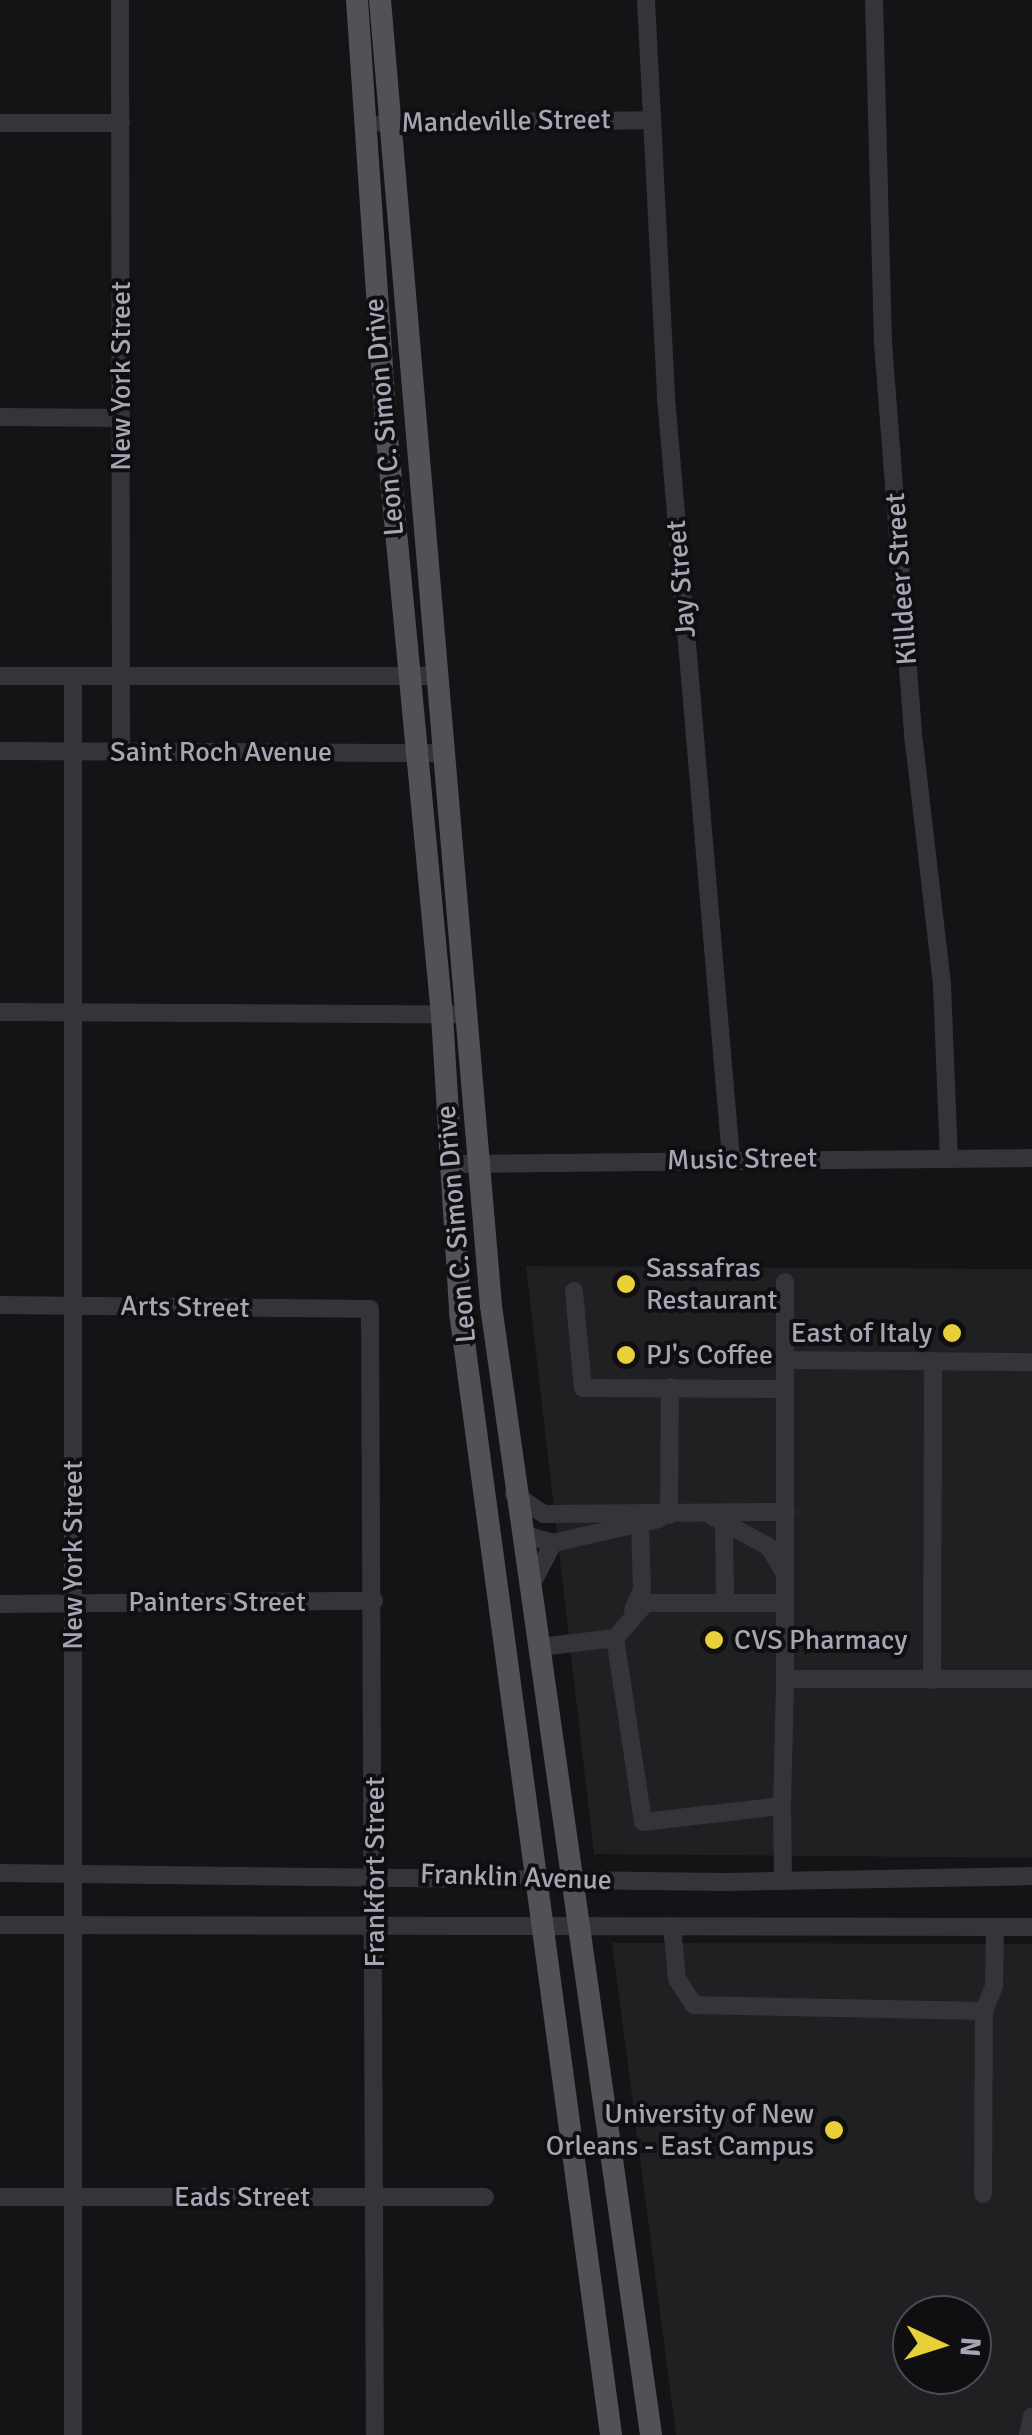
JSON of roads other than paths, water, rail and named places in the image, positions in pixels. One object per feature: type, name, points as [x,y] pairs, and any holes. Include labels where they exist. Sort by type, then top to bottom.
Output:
[{"type":"main road","name":"Leon C. Simon Drive","points":[[357,0],[361,123],[442,1015],[460,1312],[471,1421],[539,1877],[611,2435]]},
{"type":"main road","name":"Leon C. Simon Drive","points":[[380,0],[387,122],[491,1306],[514,1494],[577,1880],[652,2435]]},
{"type":"main road","points":[[460,1312],[491,1306]]},
{"type":"main road","points":[[471,1421],[508,1526],[522,1534],[495,1589]]},
{"type":"street","name":"New York Street","points":[[120,0],[121,751]]},
{"type":"street","name":"Jay Street","points":[[646,0],[667,416],[730,1158]]},
{"type":"street","name":"Killdeer Street","points":[[874,0],[883,343],[914,742],[942,985],[949,1157]]},
{"type":"street","name":"Mandeville Street","points":[[361,123],[651,120]]},
{"type":"street","points":[[0,124],[121,124]]},
{"type":"street","points":[[0,418],[121,418]]},
{"type":"street","points":[[0,676],[437,676]]},
{"type":"street","name":"New York Street","points":[[73,676],[73,2435]]},
{"type":"street","name":"Saint Roch Avenue","points":[[0,750],[442,752]]},
{"type":"street","points":[[0,1012],[467,1013]]},
{"type":"street","name":"Music Street","points":[[451,1164],[730,1158],[1032,1158]]},
{"type":"street","points":[[783,1880],[785,1282]]},
{"type":"street","points":[[574,1291],[583,1388],[784,1390]]},
{"type":"street","name":"Arts Street","points":[[0,1306],[370,1309]]},
{"type":"street","name":"Frankfort Street","points":[[370,1309],[376,2435]]},
{"type":"street","points":[[785,1360],[1032,1362]]},
{"type":"street","points":[[932,1680],[933,1361]]},
{"type":"street","points":[[668,1515],[670,1388]]},
{"type":"street","points":[[514,1494],[544,1514],[715,1518],[786,1512]]},
{"type":"street","points":[[522,1534],[544,1514]]},
{"type":"street","points":[[522,1534],[553,1543],[640,1527],[668,1515]]},
{"type":"street","points":[[715,1518],[769,1547],[784,1572]]},
{"type":"street","points":[[715,1518],[724,1602]]},
{"type":"street","points":[[640,1527],[642,1590],[615,1638],[644,1822],[782,1806]]},
{"type":"street","points":[[530,1588],[553,1543]]},
{"type":"street","name":"Painters Street","points":[[0,1604],[374,1601]]},
{"type":"street","points":[[632,1611],[646,1603],[784,1603]]},
{"type":"street","points":[[540,1647],[615,1638]]},
{"type":"street","points":[[785,1679],[1032,1678]]},
{"type":"street","name":"Franklin Avenue","points":[[0,1873],[374,1873],[577,1880],[1032,1876]]},
{"type":"street","name":"Franklin Avenue","points":[[0,1925],[1032,1927]]},
{"type":"street","points":[[672,1926],[677,1980],[694,2005],[984,2011]]},
{"type":"street","points":[[983,2194],[984,2011],[994,1986],[995,1927]]},
{"type":"street","name":"Eads Street","points":[[0,2197],[485,2197]]},
{"type":"street","points":[[1028,2435],[1032,2416]]},
{"type":"place","name":"Sassafras Restaurant","points":[[626,1284]]},
{"type":"place","name":"East of Italy","points":[[952,1333]]},
{"type":"place","name":"PJ's Coffee","points":[[626,1355]]},
{"type":"place","name":"CVS Pharmacy","points":[[714,1640]]},
{"type":"place","name":"University of New Orleans - East Campus","points":[[834,2130]]}]
